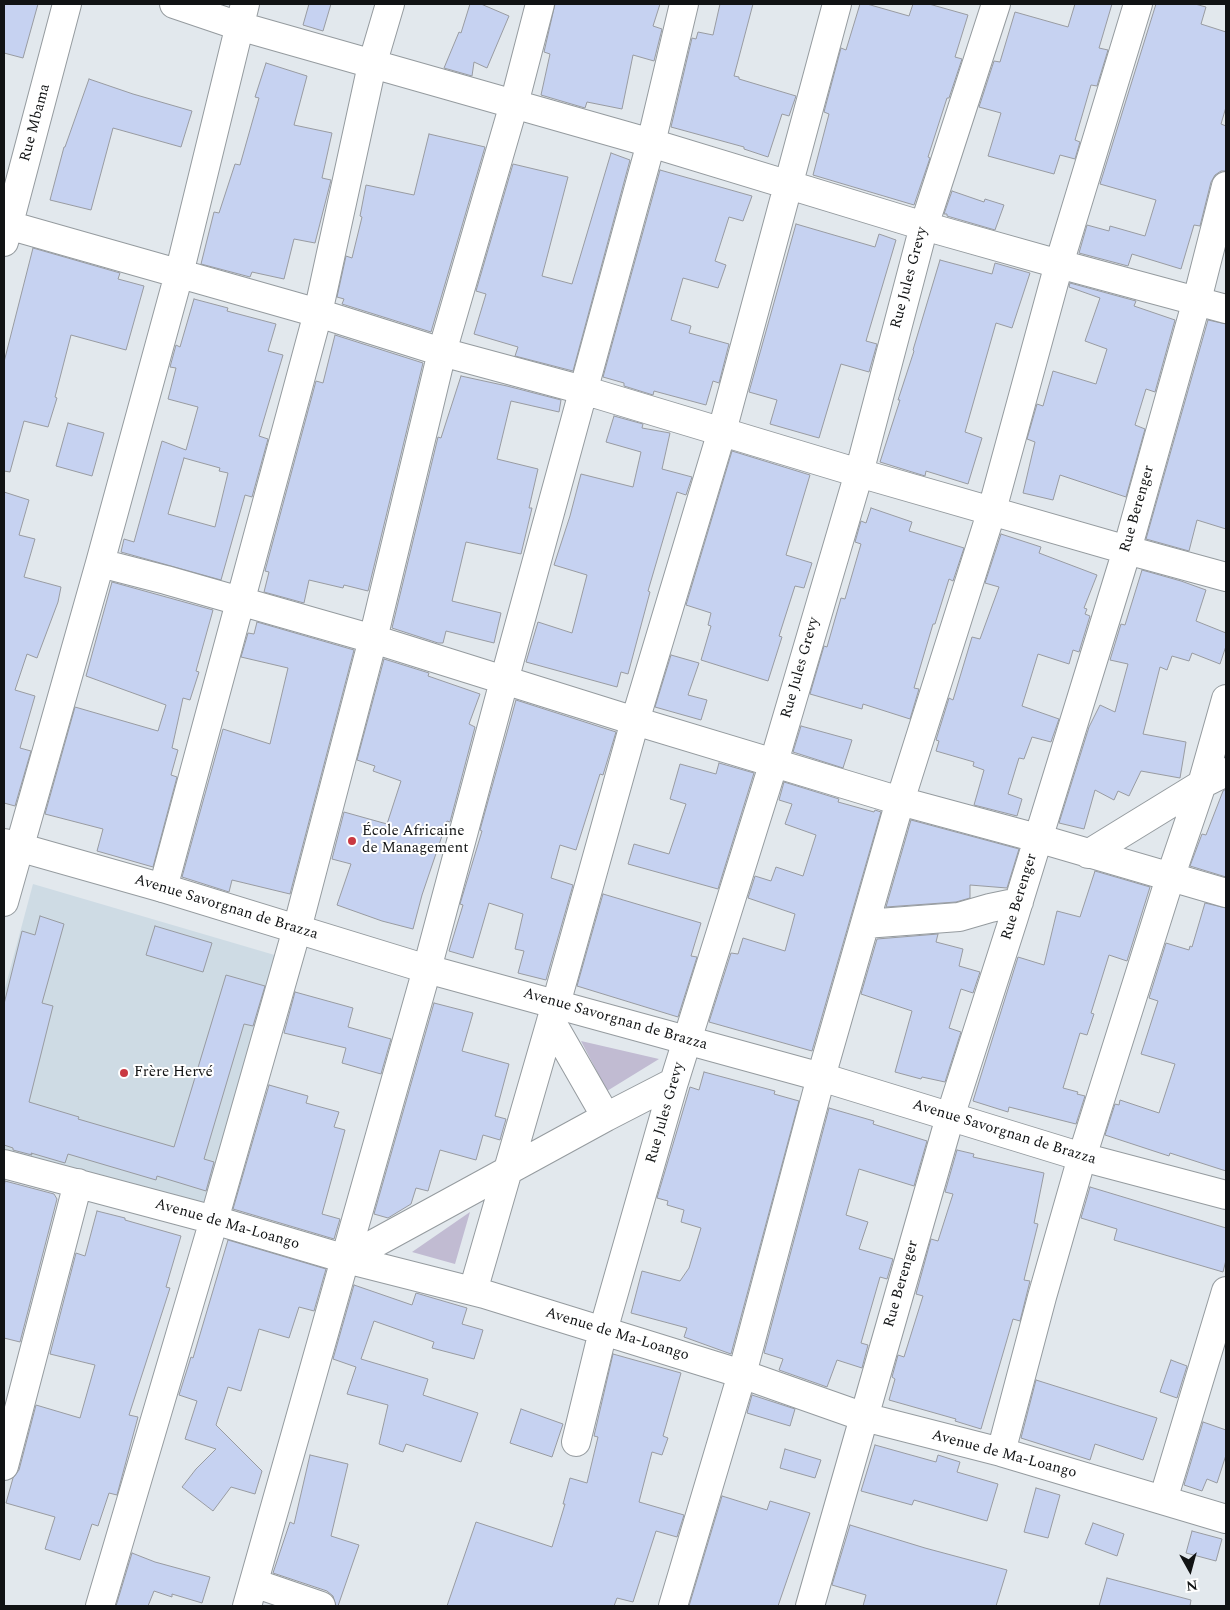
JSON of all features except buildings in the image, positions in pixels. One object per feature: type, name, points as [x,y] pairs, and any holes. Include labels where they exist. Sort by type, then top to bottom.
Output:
[{"type":"street","name":"Rue Mbama","points":[[6,234],[68,4]]},
{"type":"street","points":[[174,4],[242,15],[372,64],[651,142],[788,186],[924,226],[1226,309]]},
{"type":"street","points":[[163,888],[318,313],[372,64],[390,4]]},
{"type":"street","points":[[100,1606],[214,1220],[297,929],[373,639],[442,352],[514,104],[540,4]]},
{"type":"street","points":[[321,1606],[251,1594],[427,969],[651,142],[684,4]]},
{"type":"street","points":[[473,1291],[554,1012],[635,721],[722,431],[837,4]]},
{"type":"street","name":"Rue Jules Grevy","points":[[576,1442],[603,1331],[674,1082],[774,762],[859,473],[924,226],[996,4]]},
{"type":"street","points":[[673,1606],[742,1374],[821,1077],[900,801],[992,510],[1059,264],[1138,4]]},
{"type":"street","points":[[4,902],[11,845],[100,563],[179,274],[242,15]]},
{"type":"street","name":"Rue Berenger","points":[[810,1606],[950,1116],[1019,902],[1037,838],[1127,550],[1197,300],[1226,186]]},
{"type":"street","points":[[6,234],[179,274],[318,313],[442,352],[583,390],[859,473],[1226,577]]},
{"type":"street","points":[[100,563],[373,639],[504,681],[900,801],[1037,838],[1226,893]]},
{"type":"street","points":[[1001,1452],[1042,1297],[1082,1157],[1170,878],[1202,784],[1226,699]]},
{"type":"street","points":[[1088,854],[1202,784],[1226,772]]},
{"type":"street","name":"Avenue Savorgnan de Brazza","points":[[11,845],[163,888],[297,929],[427,969],[554,1012],[687,1041],[821,1077],[1082,1157],[1226,1195]]},
{"type":"street","points":[[865,924],[959,917],[1019,902]]},
{"type":"street","points":[[554,1012],[606,1117]]},
{"type":"street","points":[[346,1259],[674,1082]]},
{"type":"street","name":"Avenue de Ma-Loango","points":[[4,1164],[214,1220],[346,1259],[473,1291],[742,1374],[864,1417],[1001,1452],[1226,1520]]},
{"type":"street","points":[[4,1466],[78,1183]]},
{"type":"street","points":[[1163,1500],[1226,1291]]},
{"type":"shaded area","name":"Frère Hervé","points":[[33,884],[278,956],[206,1209],[4,1153],[4,992]]},
{"type":"shaded area","points":[[581,1041],[659,1059],[607,1091]]},
{"type":"shaded area","points":[[470,1212],[455,1264],[412,1252]]},
{"type":"place","name":"École Africaine de Management","points":[[352,841]]},
{"type":"place","name":"Frère Hervé","points":[[124,1073]]}]
